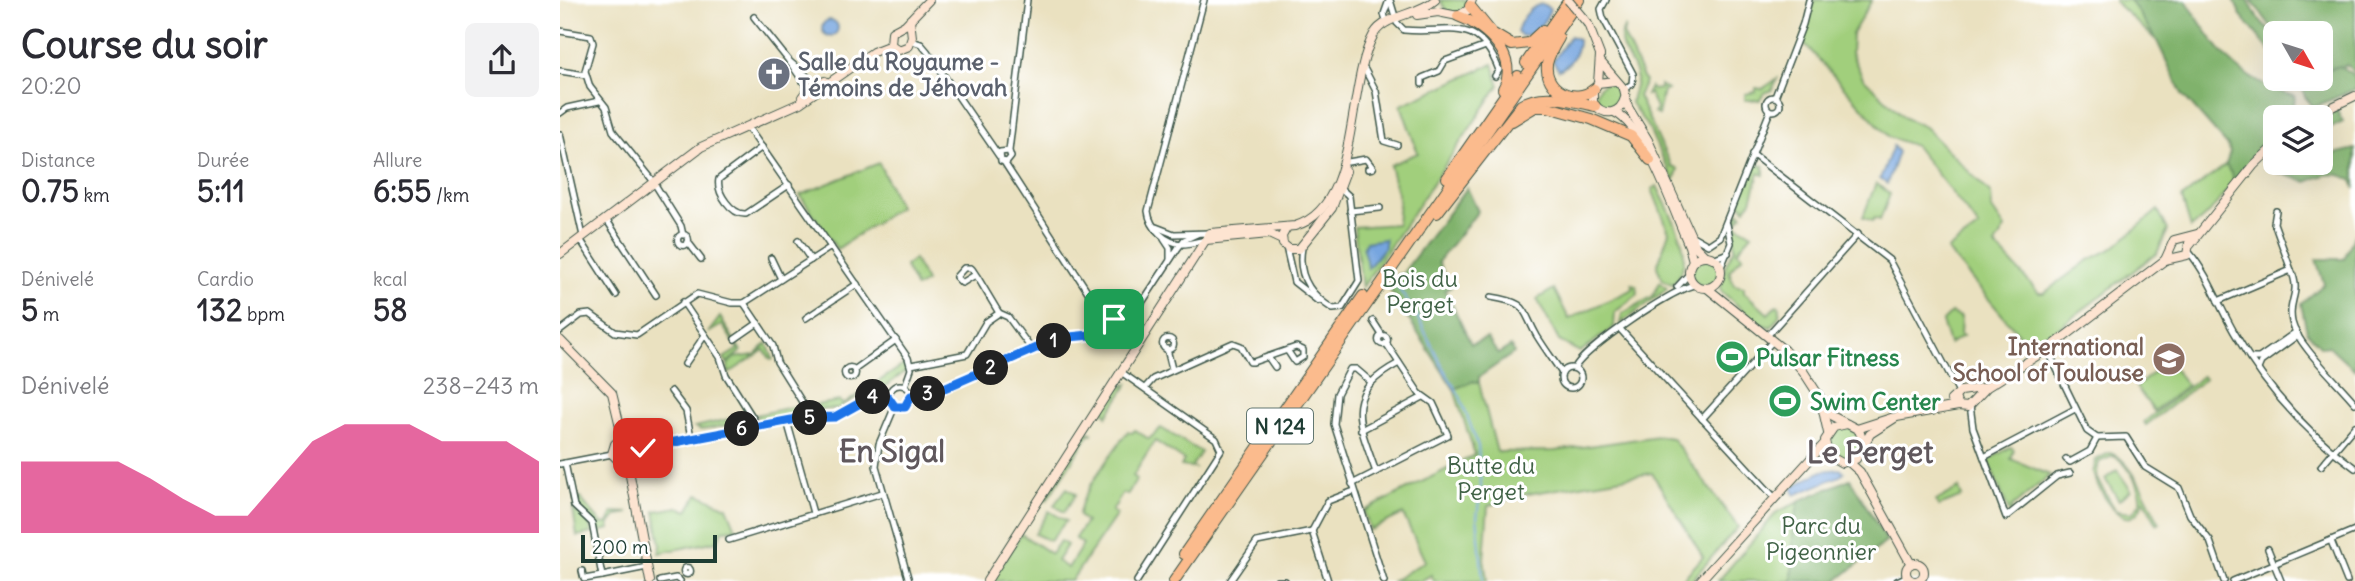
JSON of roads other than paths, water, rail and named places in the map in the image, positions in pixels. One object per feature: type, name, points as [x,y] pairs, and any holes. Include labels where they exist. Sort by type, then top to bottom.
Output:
[{"type":"highway","points":[[1471,2],[1502,41],[1519,45],[1537,37],[1568,0]]},
{"type":"highway","name":"N 124","points":[[1166,581],[1568,0]]},
{"type":"highway","points":[[1580,0],[1550,54],[1548,71],[1553,84],[1564,93],[1581,96],[1596,86]]},
{"type":"highway","name":"N 124","points":[[1174,581],[1580,0]]},
{"type":"highway","points":[[1458,16],[1477,27],[1502,50],[1507,60],[1506,82],[1480,130]]},
{"type":"highway","points":[[1388,273],[1514,110],[1534,99],[1558,99],[1595,106]]},
{"type":"highway","points":[[1496,136],[1526,110],[1548,107],[1623,131],[1650,160]]},
{"type":"street","points":[[560,254],[653,182],[716,138],[789,108],[812,88],[839,79],[873,52],[891,45],[902,50],[911,18],[929,0]]},
{"type":"street","points":[[1004,162],[1011,157],[1009,151],[1027,0]]},
{"type":"street","points":[[1169,262],[1170,248],[1151,222],[1148,211],[1204,0]]},
{"type":"street","points":[[1287,257],[1303,246],[1337,192],[1348,162],[1365,71],[1377,36],[1390,22],[1389,0]]},
{"type":"street","points":[[1389,0],[1384,14],[1400,28],[1463,29],[1486,46],[1499,70],[1495,76]]},
{"type":"street","points":[[1337,192],[1348,195],[1359,283],[1344,306],[1336,310],[1297,286],[1284,243],[1291,227],[1316,215],[1337,192],[1361,70],[1375,33],[1390,22],[1410,15],[1436,0],[1443,13]]},
{"type":"street","points":[[1568,0],[1588,24],[1600,61],[1625,94],[1696,247],[1704,255],[1715,258],[1728,253]]},
{"type":"street","points":[[1600,61],[1592,96],[1595,106],[1602,112],[1614,112],[1622,107],[1625,94],[1632,84],[1633,74],[1603,18],[1601,9],[1606,0]]},
{"type":"street","points":[[1687,226],[1700,243],[1711,245],[1720,237],[1770,111],[1779,106],[1775,97],[1803,24],[1809,0]]},
{"type":"street","points":[[1410,15],[1443,13],[1458,16],[1471,2]]},
{"type":"street","points":[[754,17],[812,88]]},
{"type":"street","points":[[560,31],[591,36],[593,43],[587,57],[586,75],[599,101],[607,109],[613,131],[653,182],[681,226],[683,235],[701,258]]},
{"type":"street","points":[[891,45],[892,32],[908,33],[927,51],[1004,162],[1097,306],[1103,337]]},
{"type":"street","points":[[1422,85],[1422,78],[1439,71],[1445,61],[1486,46]]},
{"type":"street","points":[[789,61],[812,88]]},
{"type":"street","points":[[560,71],[586,75]]},
{"type":"street","points":[[1365,71],[1376,91],[1384,141],[1397,145]]},
{"type":"street","points":[[1596,86],[1606,80],[1615,81]]},
{"type":"street","points":[[2333,106],[2355,96]]},
{"type":"street","points":[[1770,111],[1766,100],[1775,97]]},
{"type":"street","points":[[560,113],[567,108],[599,101]]},
{"type":"street","points":[[1491,297],[1512,302],[1525,310],[1535,333],[1562,373],[1563,384],[1574,388],[1581,379],[1575,368],[1578,359],[1683,283],[1689,274],[1693,261],[1692,251],[1650,160],[1635,128],[1614,112]]},
{"type":"street","points":[[747,126],[896,340],[911,365],[905,386],[911,396]]},
{"type":"street","points":[[560,134],[581,237],[616,295]]},
{"type":"street","points":[[762,147],[719,179],[718,187],[733,209],[746,214],[789,185]]},
{"type":"street","points":[[999,156],[1002,150],[1009,151]]},
{"type":"street","points":[[1752,154],[1858,234],[1895,268],[1963,400],[2006,517],[2057,476],[2070,473]]},
{"type":"street","points":[[1348,162],[1366,159],[1373,168]]},
{"type":"street","points":[[1857,429],[1963,400],[2051,347],[2165,260],[2183,250],[2263,159]]},
{"type":"street","points":[[1350,211],[1380,208]]},
{"type":"street","points":[[2276,211],[2274,223],[2297,286],[2291,312],[2297,334],[2355,403]]},
{"type":"street","points":[[606,218],[656,295]]},
{"type":"street","points":[[1721,298],[1716,284],[1731,243],[1728,218]]},
{"type":"street","points":[[1151,222],[1170,233],[1178,243]]},
{"type":"street","points":[[1162,236],[1178,243],[1208,236],[1291,227],[1302,229],[1304,279],[1321,302]]},
{"type":"street","points":[[1170,233],[1208,236],[1269,234],[1296,250],[1303,246]]},
{"type":"street","points":[[911,396],[935,392],[1064,336],[1090,335],[1114,342],[1121,338],[1178,243],[1197,234]]},
{"type":"street","points":[[1702,419],[1858,234]]},
{"type":"street","points":[[987,581],[1208,236]]},
{"type":"street","points":[[798,241],[811,260]]},
{"type":"street","points":[[560,331],[587,313],[597,316],[615,332],[637,335],[683,302],[700,294],[732,303],[744,303],[831,247]]},
{"type":"street","points":[[2183,250],[2205,270],[2218,301],[2250,358],[2292,414],[2333,452],[2355,468]]},
{"type":"street","points":[[1693,261],[1704,255]]},
{"type":"street","points":[[771,258],[782,279]]},
{"type":"street","points":[[1715,258],[1721,267]]},
{"type":"street","points":[[2218,301],[2291,270]]},
{"type":"street","points":[[1689,274],[1695,285]]},
{"type":"street","points":[[975,275],[999,313],[1008,317],[1032,351]]},
{"type":"street","points":[[806,318],[857,284]]},
{"type":"street","points":[[1707,288],[1716,284]]},
{"type":"street","points":[[1641,314],[1681,288],[1695,285],[1707,288],[1785,352],[1813,386],[1832,416],[1857,429],[1864,445]]},
{"type":"street","points":[[683,302],[722,360],[726,375],[758,426]]},
{"type":"street","points":[[744,303],[773,346],[777,362],[812,418]]},
{"type":"street","points":[[1097,306],[1124,331]]},
{"type":"street","points":[[1090,335],[1114,319],[1138,310]]},
{"type":"street","points":[[911,365],[967,354],[985,324],[999,313]]},
{"type":"street","points":[[1328,581],[1312,531],[1328,501],[1376,472],[1448,436],[1433,402],[1423,397],[1373,321]]},
{"type":"street","points":[[735,339],[758,324]]},
{"type":"street","points":[[1620,329],[1774,497]]},
{"type":"street","points":[[2250,358],[2259,358],[2297,334]]},
{"type":"street","points":[[2258,369],[2262,362],[2297,334]]},
{"type":"street","points":[[685,364],[705,335]]},
{"type":"street","points":[[560,340],[611,391],[616,402],[623,439]]},
{"type":"street","points":[[844,377],[853,378],[854,370],[896,340]]},
{"type":"street","points":[[1145,388],[1153,379],[1172,369],[1233,343],[1241,346],[1249,362],[1287,350]]},
{"type":"street","points":[[2051,347],[2050,355],[2087,431],[2097,438],[2126,437],[2145,467],[2177,485],[2190,515],[2210,541],[2224,581]]},
{"type":"street","points":[[1167,349],[1172,369]]},
{"type":"street","points":[[1268,357],[1275,367]]},
{"type":"street","points":[[1376,472],[1361,430],[1361,396],[1370,381],[1399,363]]},
{"type":"street","points":[[1370,381],[1353,368],[1338,390],[1333,415],[1353,488],[1384,581]]},
{"type":"street","points":[[1562,373],[1566,369],[1575,368]]},
{"type":"street","points":[[1121,372],[1216,439],[1220,450],[1137,581]]},
{"type":"street","points":[[888,397],[894,387],[905,386]]},
{"type":"street","points":[[1700,581],[1825,443],[1828,433],[1824,411],[1813,386]]},
{"type":"street","points":[[671,391],[686,411],[690,432],[684,440]]},
{"type":"street","points":[[895,407],[905,407],[911,396]]},
{"type":"street","points":[[639,449],[787,421],[835,417],[871,397],[888,397]]},
{"type":"street","points":[[888,397],[895,407]]},
{"type":"street","points":[[1361,430],[1423,397]]},
{"type":"street","points":[[895,407],[876,456],[882,493],[909,581]]},
{"type":"street","points":[[1984,457],[2075,409]]},
{"type":"street","points":[[1860,472],[1860,455],[1870,434],[1895,418]]},
{"type":"street","points":[[787,421],[813,513]]},
{"type":"street","points":[[1828,433],[1837,425],[1847,424]]},
{"type":"street","points":[[2321,466],[2355,426]]},
{"type":"street","points":[[690,432],[700,438]]},
{"type":"street","points":[[2066,459],[2070,462],[2090,451],[2097,438]]},
{"type":"street","points":[[612,454],[615,444],[623,439],[633,441],[639,449]]},
{"type":"street","points":[[1825,443],[1833,460]]},
{"type":"street","points":[[628,465],[636,458],[639,449]]},
{"type":"street","points":[[602,576],[592,523],[573,503],[562,464],[612,454]]},
{"type":"street","points":[[612,454],[621,463],[628,465]]},
{"type":"street","points":[[1850,463],[1860,455]]},
{"type":"street","points":[[1802,468],[1819,459],[1850,463],[1860,472],[1917,579]]},
{"type":"street","points":[[628,465],[650,581]]},
{"type":"street","points":[[729,540],[882,493]]},
{"type":"street","points":[[575,519],[580,513]]},
{"type":"street","points":[[2233,581],[2355,530]]},
{"type":"street","points":[[1230,581],[1257,542],[1312,531]]},
{"type":"street","points":[[2331,541],[2347,581]]},
{"type":"street","points":[[2268,549],[2281,581]]},
{"type":"street","points":[[1910,564],[1920,565],[1917,579]]},
{"type":"street","points":[[582,571],[584,580],[648,567]]},
{"type":"street","points":[[660,581],[681,578]]},
{"type":"street","points":[[1897,581],[1917,579]]},
{"type":"street","points":[[1277,581],[1285,581]]},
{"type":"water","points":[[1543,4],[1550,9],[1546,18],[1535,31],[1522,36],[1517,32],[1523,18],[1534,7]]},
{"type":"water","points":[[827,20],[833,20],[838,28],[836,34],[827,36],[822,31],[822,25]]},
{"type":"water","points":[[1570,36],[1578,39],[1577,48],[1570,61],[1559,70],[1553,61]]},
{"type":"water","points":[[1893,146],[1898,152],[1887,184],[1880,179]]},
{"type":"water","points":[[1385,239],[1385,247],[1368,268],[1363,249],[1366,242]]},
{"type":"water","points":[[1840,469],[1844,472],[1840,476],[1795,495],[1792,487],[1822,471]]},
{"type":"waterway","points":[[1392,279],[1416,314],[1460,396],[1478,446],[1481,485],[1477,517],[1483,581]]},
{"type":"place","name":"Salle du Royaume - Témoins de Jéhovah","points":[[774,74]]},
{"type":"place","name":"Pulsar Fitness","points":[[1732,357]]},
{"type":"place","name":"International School of Toulouse","points":[[2169,359]]},
{"type":"place","name":"Swim Center","points":[[1785,401]]},
{"type":"district","name":"En Sigal","points":[[892,451]]},
{"type":"district","name":"Le Perget","points":[[1870,452]]},
{"type":"park label","name":"Bois du Perget","points":[[1420,291]]},
{"type":"park label","name":"Butte du Perget","points":[[1491,478]]},
{"type":"park label","name":"Parc du Pigeonnier","points":[[1821,538]]}]
